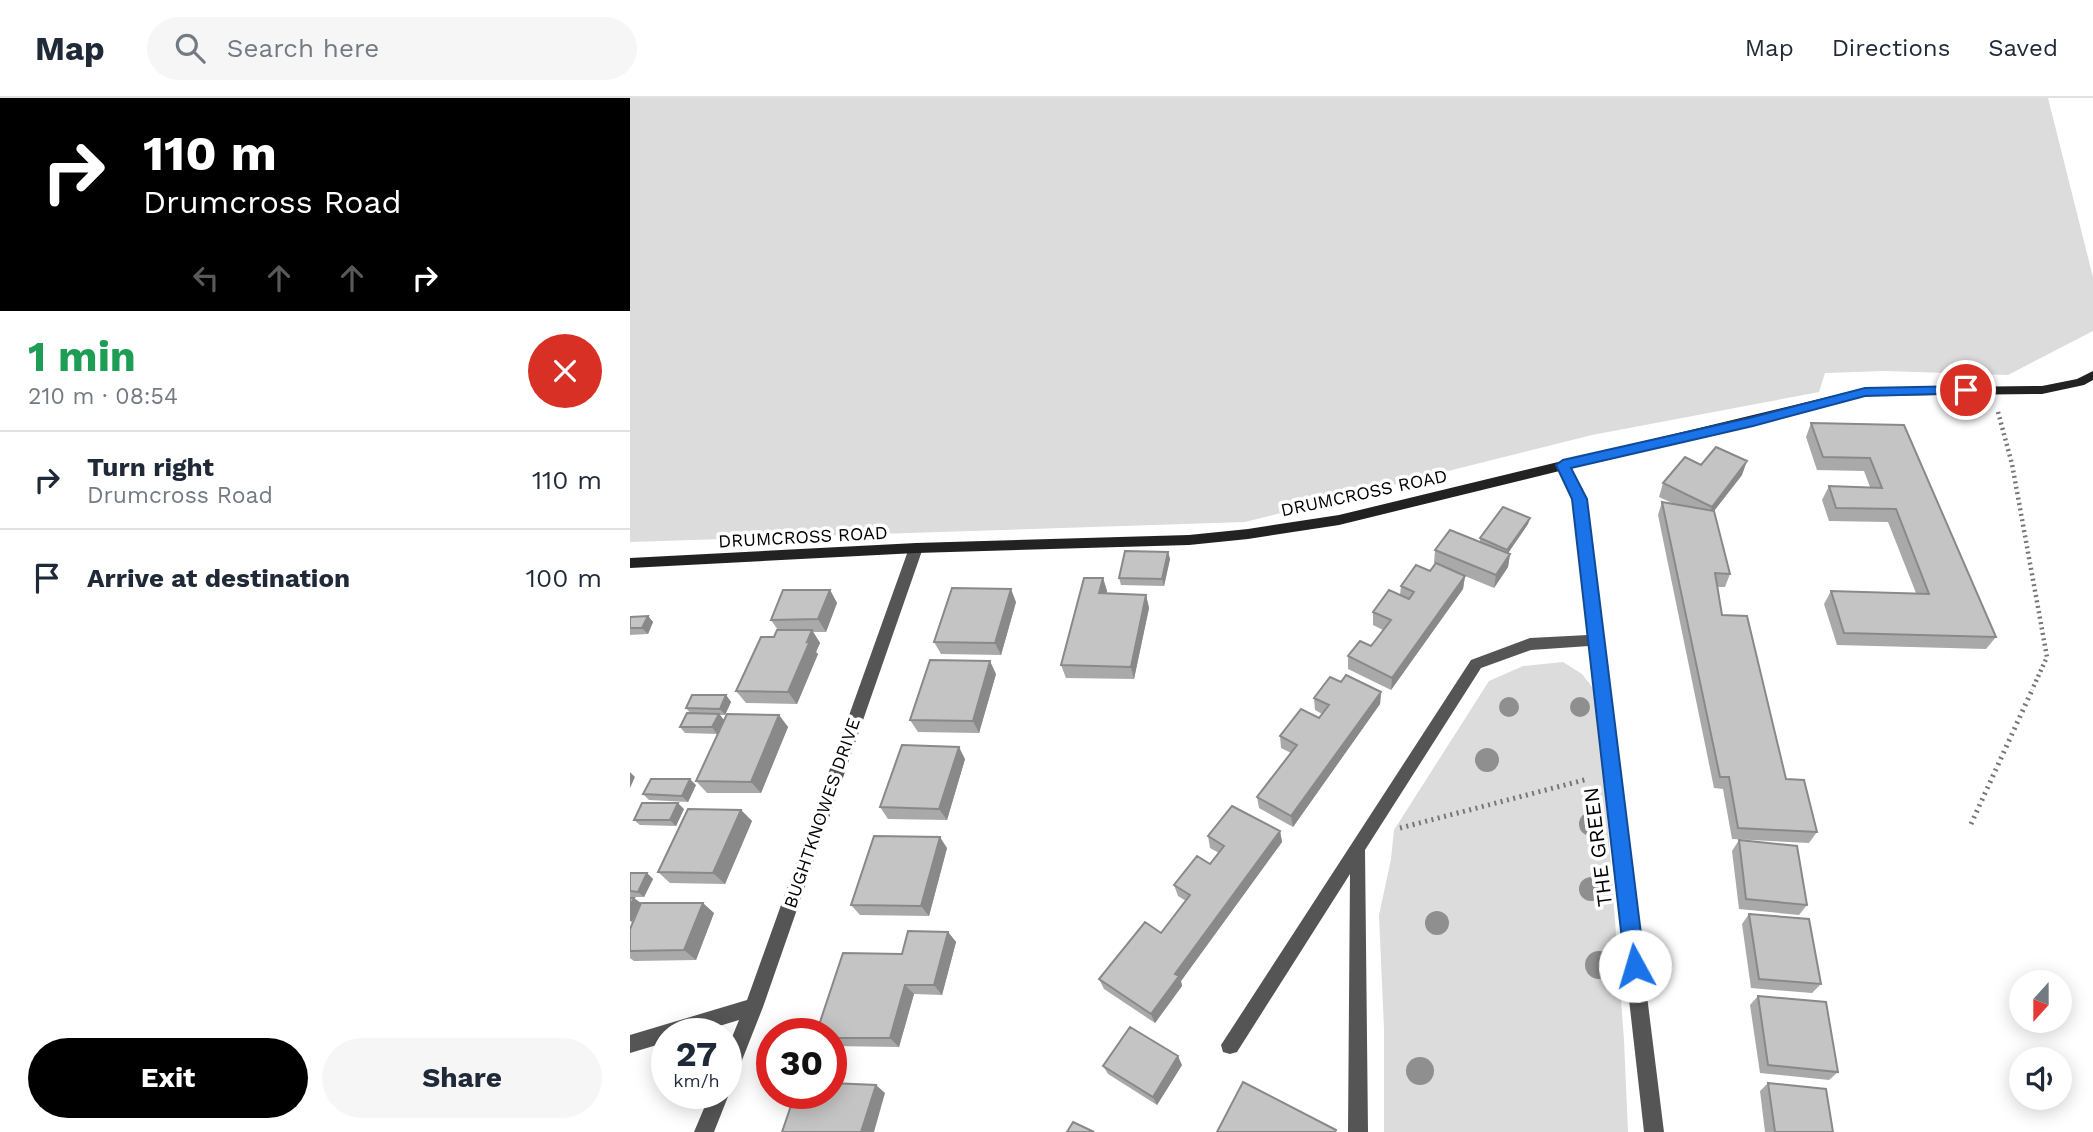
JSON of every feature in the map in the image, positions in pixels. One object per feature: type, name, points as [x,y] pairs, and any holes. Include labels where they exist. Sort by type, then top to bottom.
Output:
[{"type":"street","name":"DRUMCROSS ROAD","points":[[630,563],[915,548],[1189,540],[1248,534],[1339,520],[1865,392],[2042,390],[2080,382],[2093,375]]},
{"type":"street","name":"THE GREEN","points":[[1563,465],[1580,499],[1654,1132]]},
{"type":"street","name":"BUGHTKNOWES DRIVE","points":[[742,1037],[915,548]]},
{"type":"street","points":[[1230,1045],[1476,664],[1530,644],[1597,640]]},
{"type":"street","points":[[1359,1132],[1362,844]]},
{"type":"street","points":[[630,1044],[754,1007]]},
{"type":"street","points":[[704,1132],[713,1109]]},
{"type":"path","points":[[1971,824],[2047,657],[2012,464],[1997,408]]},
{"type":"path","points":[[1362,844],[1613,772]]},
{"type":"shaded area","points":[[630,98],[2048,98],[2093,277],[2093,331],[2008,375],[1884,371],[1825,373],[1819,392],[1592,435],[1245,522],[630,542]]},
{"type":"shaded area","points":[[1563,662],[1582,674],[1593,688],[1604,774],[1624,1040],[1628,1132],[1384,1132],[1384,1029],[1379,915],[1394,830],[1489,681],[1523,666]]},
{"type":"building","points":[[1811,423],[1904,425],[1996,637],[1844,633],[1831,591],[1929,594],[1896,509],[1836,508],[1829,486],[1882,488],[1870,458],[1823,457]]},
{"type":"building","points":[[1716,447],[1747,461],[1712,507],[1663,483],[1685,457],[1701,465]]},
{"type":"building","points":[[1662,502],[1714,511],[1730,574],[1715,573],[1722,615],[1747,616],[1786,779],[1804,780],[1817,832],[1738,828],[1729,777],[1720,777]]},
{"type":"building","points":[[1503,507],[1530,518],[1507,550],[1480,538]]},
{"type":"building","points":[[1450,530],[1510,554],[1496,575],[1435,550]]},
{"type":"building","points":[[1125,551],[1168,552],[1162,579],[1119,578]]},
{"type":"building","points":[[1436,563],[1465,576],[1392,678],[1348,656],[1360,641],[1371,646],[1391,620],[1373,612],[1389,590],[1409,599],[1414,592],[1401,586],[1416,565],[1430,571]]},
{"type":"building","points":[[1084,578],[1103,578],[1099,593],[1146,595],[1131,667],[1061,665]]},
{"type":"building","points":[[952,588],[1011,589],[995,643],[934,642]]},
{"type":"building","points":[[783,590],[830,590],[818,619],[771,620]]},
{"type":"building","points":[[648,616],[642,628],[630,628],[630,617]]},
{"type":"building","points":[[777,630],[812,630],[807,642],[810,641],[788,692],[736,691],[761,637],[774,637]]},
{"type":"building","points":[[930,660],[990,661],[973,721],[910,720]]},
{"type":"building","points":[[1346,675],[1381,692],[1291,816],[1257,797],[1297,745],[1280,736],[1301,709],[1319,718],[1329,705],[1314,698],[1330,677],[1341,682]]},
{"type":"building","points":[[692,695],[726,695],[720,709],[686,708]]},
{"type":"building","points":[[687,713],[719,714],[712,727],[680,727]]},
{"type":"building","points":[[727,714],[779,715],[751,782],[696,781]]},
{"type":"building","points":[[902,745],[959,747],[939,809],[880,807]]},
{"type":"building","points":[[651,779],[690,779],[682,796],[643,794]]},
{"type":"building","points":[[642,803],[678,803],[670,820],[634,820]]},
{"type":"building","points":[[1232,806],[1280,831],[1175,974],[1179,976],[1151,1014],[1099,979],[1145,922],[1161,933],[1190,895],[1174,885],[1197,856],[1210,864],[1224,846],[1208,836]]},
{"type":"building","points":[[688,809],[741,810],[713,873],[658,872]]},
{"type":"building","points":[[874,836],[940,837],[921,906],[851,905]]},
{"type":"building","points":[[1739,840],[1797,846],[1807,905],[1746,899]]},
{"type":"building","points":[[630,873],[647,873],[638,892],[630,891]]},
{"type":"building","points":[[641,903],[703,903],[684,950],[630,951],[630,929]]},
{"type":"building","points":[[1749,914],[1809,919],[1821,984],[1759,979]]},
{"type":"building","points":[[908,931],[948,932],[934,985],[905,985],[890,1038],[847,1038],[847,1018],[821,1018],[843,953],[902,954]]},
{"type":"building","points":[[1758,996],[1826,1002],[1838,1072],[1768,1065]]},
{"type":"building","points":[[1130,1027],[1178,1056],[1153,1097],[1103,1066]]},
{"type":"building","points":[[1243,1082],[1336,1130],[1335,1132],[1217,1132]]},
{"type":"building","points":[[1768,1083],[1826,1089],[1833,1132],[1775,1132]]},
{"type":"building","points":[[847,1084],[876,1085],[861,1132],[782,1132],[790,1109],[847,1109]]},
{"type":"building","points":[[1073,1122],[1094,1132],[1067,1132]]},
{"type":"route","points":[[1635,966],[1580,499],[1563,465],[1865,392],[1966,390]]}]
